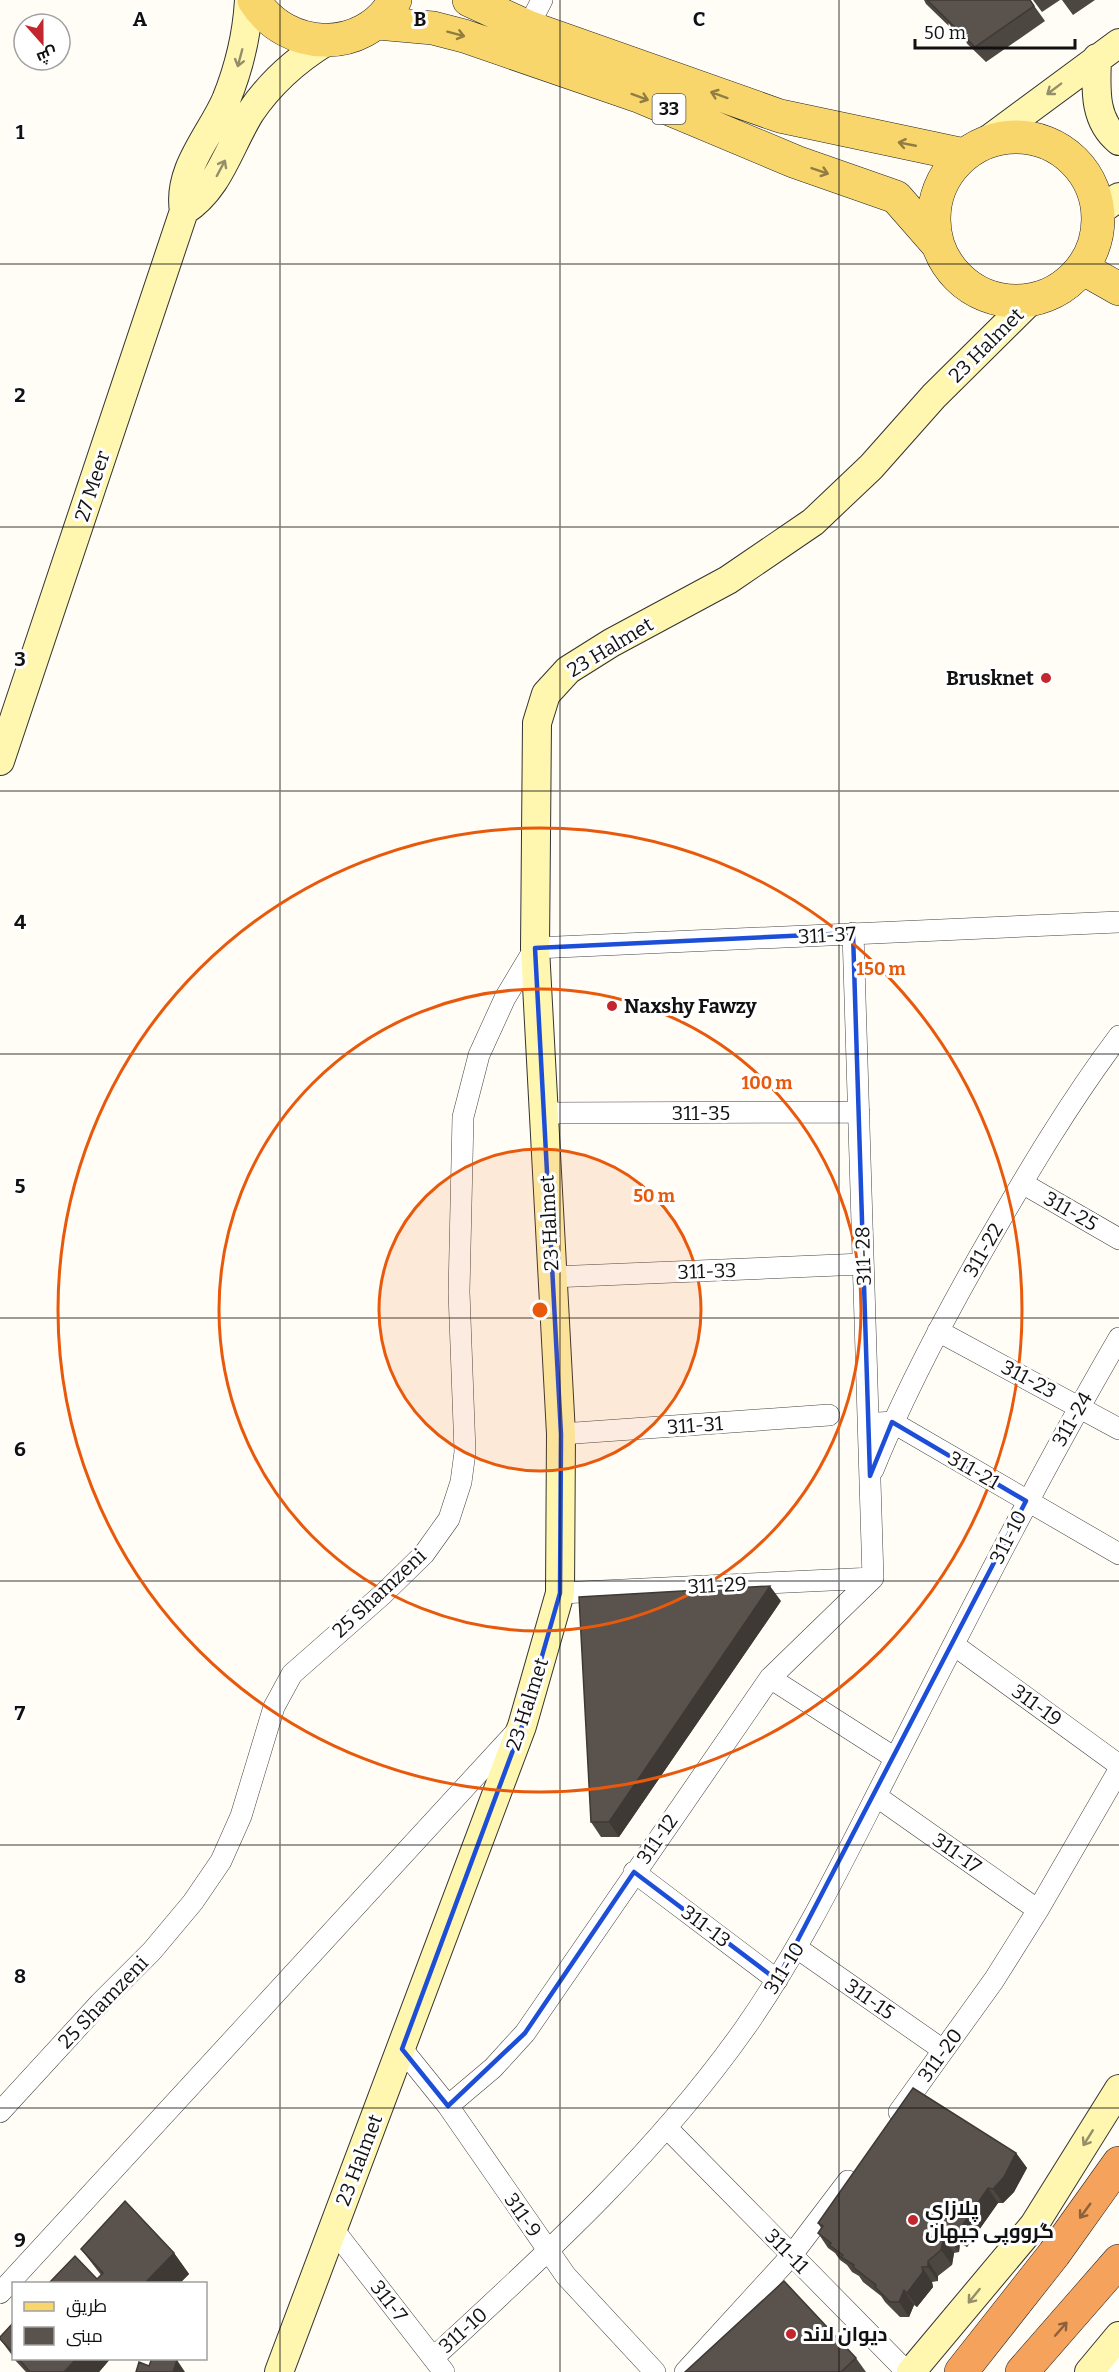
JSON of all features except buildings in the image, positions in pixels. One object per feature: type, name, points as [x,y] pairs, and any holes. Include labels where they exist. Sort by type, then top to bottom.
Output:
[{"type":"highway","points":[[970,2367],[1119,2163]]},
{"type":"highway","points":[[1022,2372],[1119,2261]]},
{"type":"main road","name":"33","points":[[251,0],[273,23],[289,33],[308,39],[327,41],[345,39],[386,11],[641,97],[796,162],[896,197],[938,244],[952,270],[974,290],[993,298],[1012,301],[1032,299],[1051,293],[1082,268],[1108,222],[1086,175],[1058,148],[1039,140],[1020,137],[1000,139],[973,150],[951,169],[940,187],[935,206],[934,225],[938,244]]},
{"type":"main road","name":"33","points":[[470,0],[535,14],[780,117],[973,150]]},
{"type":"main road","points":[[1082,268],[1119,289]]},
{"type":"street","name":"27 Meer","points":[[0,761],[184,211],[182,191],[187,172],[233,82],[245,38],[251,0]]},
{"type":"street","points":[[184,211],[207,192],[249,115],[268,89],[291,66],[327,41]]},
{"type":"street","points":[[973,150],[1108,50]]},
{"type":"street","points":[[1108,50],[1097,104],[1104,123],[1119,141]]},
{"type":"street","name":"23 Halmet","points":[[279,2372],[402,2049],[420,1990],[522,1726],[561,1593],[561,1434],[535,948],[539,709],[555,682],[587,657],[728,580],[813,522],[871,467],[934,396],[1032,299]]},
{"type":"street","name":"311-37","points":[[535,948],[1119,922]]},
{"type":"street","name":"311-28","points":[[853,933],[873,1578]]},
{"type":"street","name":"25 Shamzeni","points":[[0,2112],[100,2002],[152,1951],[193,1902],[221,1861],[241,1816],[274,1707],[292,1674],[416,1562],[448,1519],[461,1482],[465,1452],[459,1292],[464,1117],[479,1055],[505,998],[535,948]]},
{"type":"street","name":"311-22","points":[[870,1477],[892,1422],[938,1331],[1023,1183],[1088,1077],[1116,1046]]},
{"type":"street","name":"311-35","points":[[544,1113],[858,1112]]},
{"type":"street","name":"311-25","points":[[1023,1183],[1119,1239]]},
{"type":"street","name":"311-33","points":[[552,1277],[863,1264]]},
{"type":"street","name":"311-23","points":[[938,1331],[1119,1429]]},
{"type":"street","name":"311-24","points":[[1026,1501],[1119,1338]]},
{"type":"street","name":"311-31","points":[[561,1434],[829,1415]]},
{"type":"street","points":[[868,1424],[892,1422]]},
{"type":"street","name":"311-21","points":[[892,1422],[1119,1554]]},
{"type":"street","name":"311-10","points":[[439,2365],[668,2129],[745,2028],[797,1948],[1026,1501]]},
{"type":"street","name":"311-29","points":[[561,1593],[873,1578]]},
{"type":"street","name":"311-12","points":[[448,2106],[493,2068],[525,2033],[555,1993],[634,1872],[770,1678],[873,1578]]},
{"type":"street","name":"311-19","points":[[954,1645],[1119,1765]]},
{"type":"street","points":[[770,1678],[895,1758]]},
{"type":"street","points":[[0,2293],[522,1726]]},
{"type":"street","name":"311-20","points":[[888,2127],[994,1980],[1038,1910],[1119,1770]]},
{"type":"street","name":"311-17","points":[[876,1796],[1038,1910]]},
{"type":"street","name":"311-13","points":[[634,1872],[777,1980]]},
{"type":"street","name":"311-15","points":[[797,1948],[944,2050]]},
{"type":"street","name":"311-9","points":[[402,2049],[448,2106],[549,2252],[586,2300],[655,2372]]},
{"type":"street","points":[[909,2372],[1034,2225],[1119,2089]]},
{"type":"street","name":"311-11","points":[[668,2129],[791,2256],[909,2372]]},
{"type":"street","points":[[685,2372],[791,2256],[860,2165]]},
{"type":"street","name":"311-7","points":[[333,2229],[439,2365]]},
{"type":"highlighted area","points":[[853,933],[870,1476],[892,1422],[1026,1501],[777,1980],[634,1872],[525,2033],[448,2106],[402,2049],[522,1726],[560,1593],[561,1434],[535,948]]},
{"type":"place","name":"Brusknet","points":[[1046,678]]},
{"type":"place","name":"Naxshy Fawzy","points":[[612,1006]]},
{"type":"place","name":"پلازای گرووپی جیهان","points":[[913,2220]]},
{"type":"place","name":"دیوان لاند","points":[[791,2334]]}]
